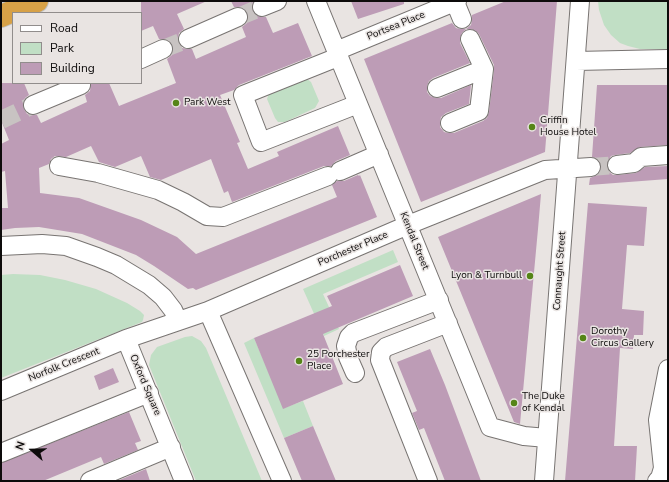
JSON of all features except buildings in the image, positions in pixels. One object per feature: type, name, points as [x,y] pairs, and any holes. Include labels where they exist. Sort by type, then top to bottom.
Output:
[{"type":"highway","points":[[1,16],[37,1]]},
{"type":"street","name":"Kendal Street","points":[[316,1],[490,427],[524,436],[547,438]]},
{"type":"street","name":"Connaught Street","points":[[544,481],[580,1]]},
{"type":"street","name":"Portsea Place","points":[[358,104],[262,142],[242,95],[456,2]]},
{"type":"street","points":[[456,2],[462,19]]},
{"type":"street","points":[[188,39],[238,17]]},
{"type":"street","points":[[450,123],[479,111],[484,69],[470,39]]},
{"type":"street","points":[[142,59],[163,50]]},
{"type":"street","points":[[576,61],[668,59]]},
{"type":"street","points":[[437,88],[484,69]]},
{"type":"street","points":[[33,105],[81,85]]},
{"type":"street","points":[[59,166],[98,173],[151,188],[183,202],[207,216],[223,217],[379,154]]},
{"type":"street","points":[[617,165],[634,163],[641,157],[668,155]]},
{"type":"street","name":"Porchester Place","points":[[178,321],[208,311],[408,225],[546,169],[591,167]]},
{"type":"street","points":[[1,246],[42,244],[66,246],[116,265],[149,285],[163,297],[178,321],[126,340]]},
{"type":"street","points":[[355,373],[348,357],[346,346],[353,332],[439,300]]},
{"type":"street","points":[[208,311],[282,481]]},
{"type":"street","points":[[428,481],[380,360],[381,352],[386,347],[448,323]]},
{"type":"street","name":"Norfolk Crescent","points":[[1,391],[126,340]]},
{"type":"street","name":"Oxford Square","points":[[126,340],[184,481]]},
{"type":"street","points":[[663,474],[658,420],[668,369]]},
{"type":"street","points":[[1,453],[149,393]]},
{"type":"street","points":[[90,481],[171,448]]},
{"type":"green space","points":[[598,1],[668,1],[668,49],[640,49],[620,43],[611,35],[604,25],[599,10]]},
{"type":"green space","points":[[307,79],[311,82],[319,101],[315,108],[285,122],[278,122],[267,99],[268,96],[271,92]]},
{"type":"green space","points":[[393,250],[398,262],[323,294],[339,329],[324,336],[303,289]]},
{"type":"green space","points":[[1,275],[40,275],[65,280],[96,289],[127,303],[140,311],[144,315],[143,320],[142,322],[1,378]]},
{"type":"green space","points":[[192,336],[201,341],[206,348],[262,481],[196,481],[149,365],[151,355],[157,347]]},
{"type":"green space","points":[[254,338],[284,408],[303,401],[313,426],[284,438],[244,343]]},
{"type":"tunnel","points":[[238,17],[262,7]]},
{"type":"tunnel","points":[[163,49],[188,39]]},
{"type":"tunnel","points":[[1,120],[33,105]]},
{"type":"tunnel","points":[[591,167],[617,165]]},
{"type":"place","name":"Park West","points":[[176,103]]},
{"type":"place","name":"Griffin House Hotel","points":[[532,127]]},
{"type":"place","name":"Lyon & Turnbull","points":[[530,276]]},
{"type":"place","name":"Dorothy Circus Gallery","points":[[583,338]]},
{"type":"place","name":"25 Porchester Place","points":[[299,361]]},
{"type":"place","name":"The Duke of Kendal","points":[[514,403]]}]
